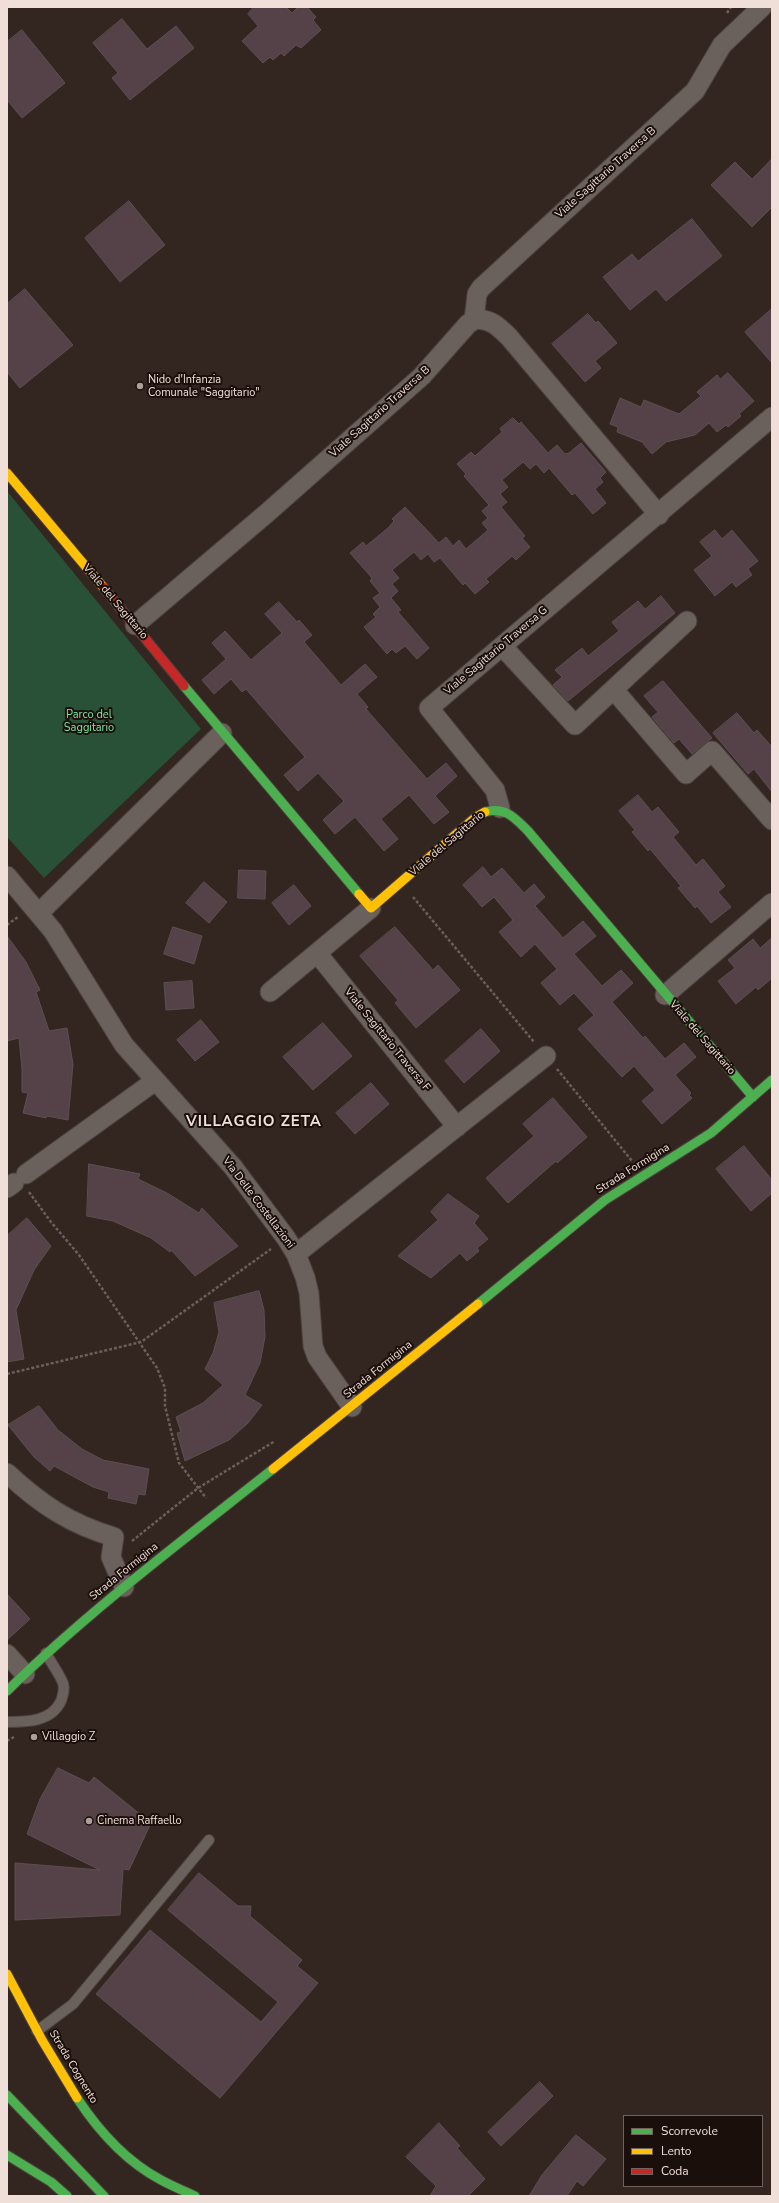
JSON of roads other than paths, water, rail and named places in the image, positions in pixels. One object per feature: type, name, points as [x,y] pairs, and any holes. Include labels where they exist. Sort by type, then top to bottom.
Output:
[{"type":"street","name":"Viale Sagittario Traversa B","points":[[135,625],[267,513],[422,376],[468,324],[474,320],[477,294],[481,288],[695,91],[722,45],[762,7]]},
{"type":"street","points":[[474,320],[481,319],[491,322],[509,337],[658,515]]},
{"type":"street","name":"Viale Sagittario Traversa G","points":[[500,808],[495,790],[429,708],[772,417]]},
{"type":"street","name":"Viale del Sagittario","points":[[7,473],[135,625],[222,733],[371,908],[476,818],[488,810],[500,808],[517,819],[528,831],[665,995],[753,1097]]},
{"type":"street","points":[[502,646],[575,726],[687,621]]},
{"type":"street","points":[[614,690],[686,774],[712,751],[772,820]]},
{"type":"street","points":[[40,912],[222,733]]},
{"type":"street","name":"Via Delle Costellazioni","points":[[7,876],[40,912],[53,930],[124,1044],[155,1081],[233,1167],[286,1238],[296,1254],[309,1293],[314,1346],[317,1357],[352,1407]]},
{"type":"street","points":[[665,995],[772,903]]},
{"type":"street","points":[[270,992],[371,908]]},
{"type":"street","name":"Viale Sagittario Traversa F","points":[[317,953],[457,1127]]},
{"type":"street","points":[[296,1254],[546,1056]]},
{"type":"street","name":"Strada Formigina","points":[[9,1695],[25,1674],[46,1653],[124,1587],[352,1407],[605,1200],[711,1133],[772,1080]]},
{"type":"street","points":[[19,1184],[75,1136],[155,1081]]},
{"type":"street","points":[[7,1473],[23,1488],[59,1514],[86,1529],[114,1538],[111,1557],[124,1587]]},
{"type":"street","points":[[7,1654],[25,1674]]},
{"type":"street","name":"Strada Cognento","points":[[7,1974],[73,2094],[110,2141],[123,2154],[162,2182],[195,2196]]},
{"type":"street","points":[[7,2095],[104,2196]]},
{"type":"street","points":[[7,2155],[51,2182],[67,2196]]},
{"type":"lane","points":[[7,1722],[36,1720],[50,1716],[59,1705],[64,1694],[63,1683],[46,1653]]},
{"type":"lane","points":[[37,2031],[73,2004],[209,1840]]},
{"type":"place","name":"Nido d'Infanzia Comunale \"Saggitario\"","points":[[140,386]]},
{"type":"place","name":"Villaggio Z","points":[[34,1737]]},
{"type":"place","name":"Cinema Raffaello","points":[[89,1821]]},
{"type":"district","name":"VILLAGGIO ZETA","points":[[254,1122]]},
{"type":"park label","name":"Parco del Saggitario","points":[[89,721]]}]
